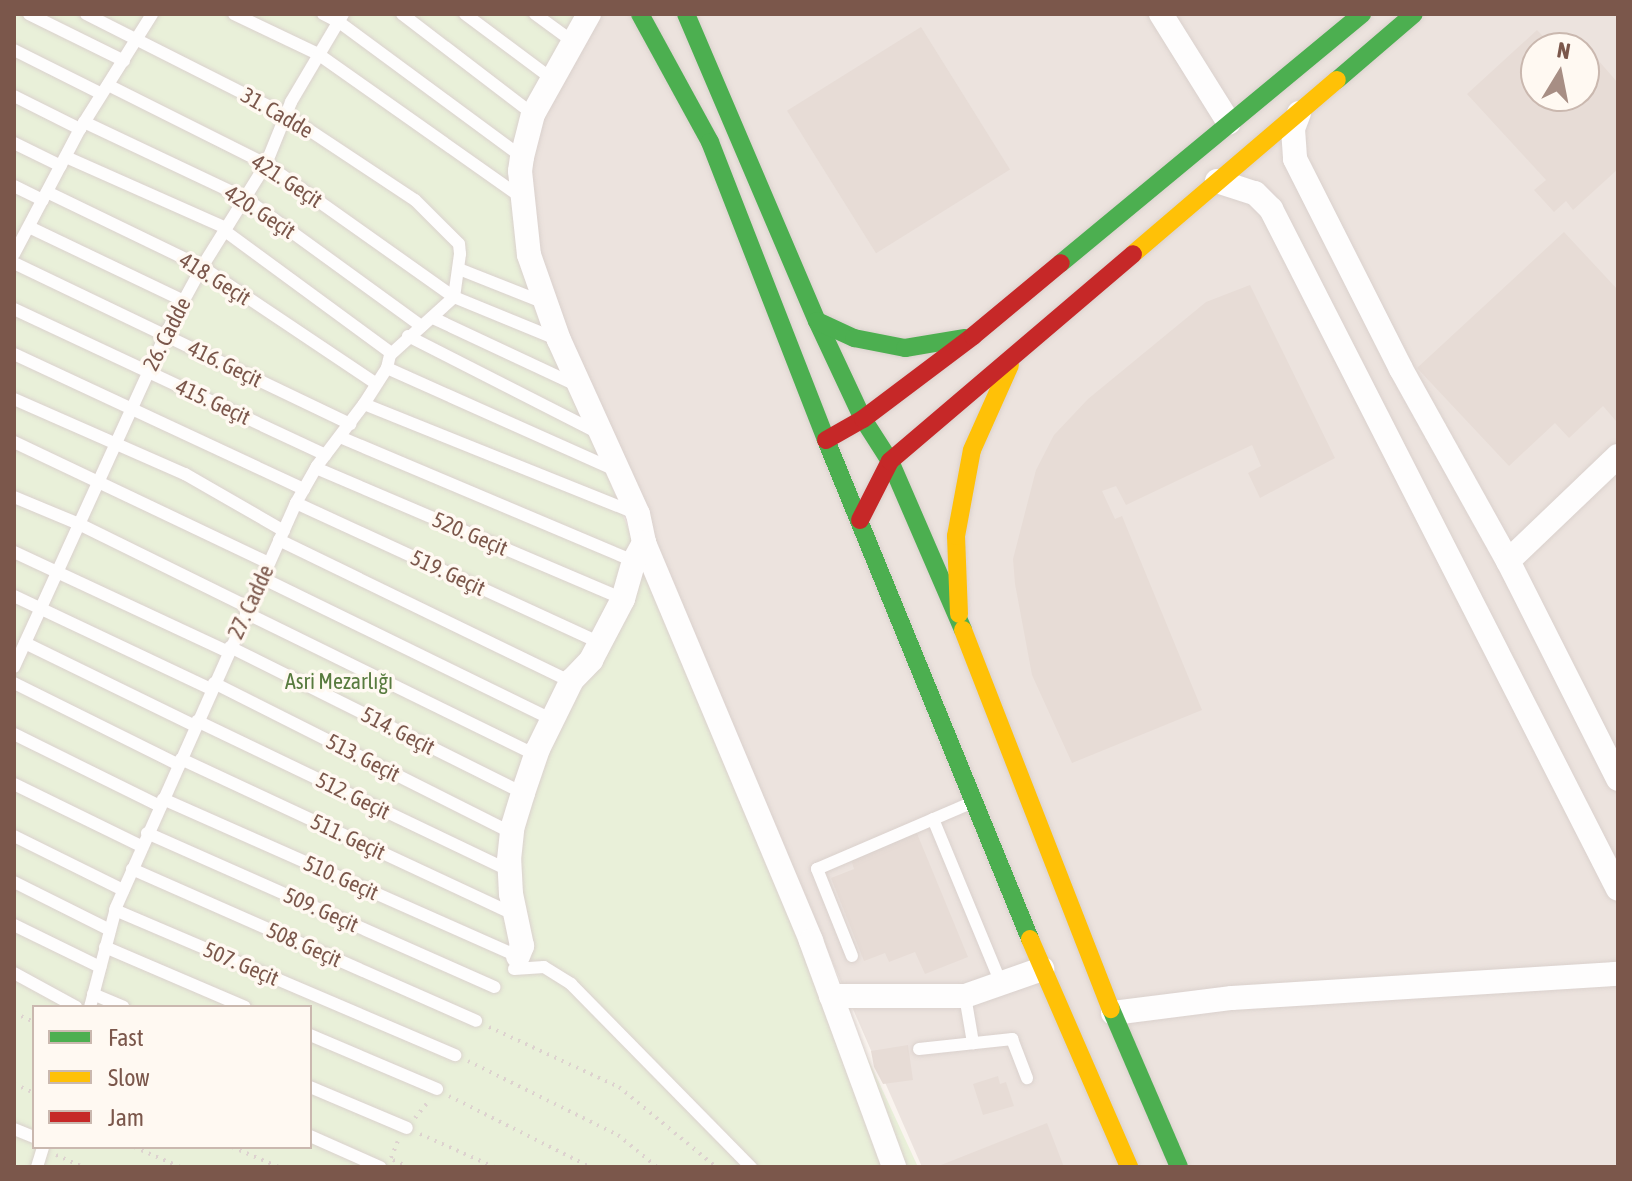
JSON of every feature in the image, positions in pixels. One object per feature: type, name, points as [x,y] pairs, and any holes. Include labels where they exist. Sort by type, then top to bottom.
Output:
[{"type":"main road","points":[[640,14],[710,142],[826,440],[1042,969],[1129,1167]]},
{"type":"main road","points":[[686,14],[817,321],[863,419],[890,461],[959,619],[1113,1013],[1179,1167]]},
{"type":"main road","points":[[826,440],[863,419],[973,336],[1362,14]]},
{"type":"main road","points":[[860,520],[890,461],[1414,14]]},
{"type":"main road","points":[[817,321],[854,338],[905,348],[973,336]]},
{"type":"main road","points":[[959,619],[956,536],[972,450],[994,394],[1018,351]]},
{"type":"street","points":[[516,963],[522,946],[510,871],[512,833],[523,793],[536,755],[571,682],[591,660],[623,599],[639,552],[638,514],[615,470],[604,436],[559,340],[529,255],[522,198],[522,157],[533,114],[589,14]]},
{"type":"street","points":[[1161,14],[1229,123]]},
{"type":"street","points":[[1299,113],[1293,129],[1295,159],[1401,369],[1508,561],[1618,779]]},
{"type":"street","points":[[1217,181],[1255,193],[1271,209],[1618,889]]},
{"type":"street","points":[[1508,561],[1618,456]]},
{"type":"street","points":[[639,552],[831,996],[894,1167]]},
{"type":"street","points":[[831,996],[965,996],[1042,969]]},
{"type":"street","points":[[1113,1013],[1232,998],[1618,974]]},
{"type":"lane","points":[[29,14],[124,61]]},
{"type":"lane","name":"31. Cadde","points":[[86,14],[288,116],[415,200],[459,244],[459,269]]},
{"type":"lane","points":[[14,254],[22,233],[82,125],[152,14]]},
{"type":"lane","points":[[234,14],[318,54],[522,198]]},
{"type":"lane","points":[[323,14],[341,18],[522,157]]},
{"type":"lane","points":[[402,14],[533,114]]},
{"type":"lane","points":[[465,14],[551,78]]},
{"type":"lane","points":[[535,14],[572,41]]},
{"type":"lane","name":"26. Cadde","points":[[14,667],[21,643],[58,571],[165,335],[202,267],[266,164],[288,116],[291,102],[341,18]]},
{"type":"lane","name":"421. Geçit","points":[[14,50],[266,164],[454,297],[559,340]]},
{"type":"lane","name":"420. Geçit","points":[[14,96],[245,198],[421,326]]},
{"type":"lane","points":[[14,143],[226,230],[391,353],[454,297],[459,269],[545,303]]},
{"type":"lane","name":"418. Geçit","points":[[14,186],[45,196],[202,267],[374,382]]},
{"type":"lane","points":[[22,233],[184,301]]},
{"type":"lane","name":"416. Geçit","points":[[14,263],[350,424]]},
{"type":"lane","name":"415. Geçit","points":[[14,309],[326,455]]},
{"type":"lane","points":[[433,318],[581,388]]},
{"type":"lane","points":[[408,336],[604,436]]},
{"type":"lane","name":"27. Cadde","points":[[91,1000],[123,890],[281,535],[316,468],[364,404],[374,382],[387,368],[391,353]]},
{"type":"lane","points":[[14,354],[304,489]]},
{"type":"lane","points":[[387,368],[615,470]]},
{"type":"lane","points":[[14,399],[185,474],[281,535],[571,682]]},
{"type":"lane","points":[[364,404],[638,514]]},
{"type":"lane","points":[[340,437],[639,552]]},
{"type":"lane","points":[[14,442],[269,563]]},
{"type":"lane","name":"520. Geçit","points":[[316,468],[623,599]]},
{"type":"lane","points":[[14,497],[79,524],[536,755]]},
{"type":"lane","name":"519. Geçit","points":[[296,503],[600,643]]},
{"type":"lane","name":"514. Geçit","points":[[14,552],[229,649],[523,793]]},
{"type":"lane","points":[[262,578],[553,720]]},
{"type":"lane","name":"513. Geçit","points":[[14,596],[212,686],[512,833]]},
{"type":"lane","name":"512. Geçit","points":[[21,643],[510,871]]},
{"type":"lane","name":"511. Geçit","points":[[14,683],[515,915]]},
{"type":"lane","name":"510. Geçit","points":[[14,734],[516,963],[544,967],[571,984],[751,1167]]},
{"type":"lane","points":[[14,784],[141,846]]},
{"type":"lane","points":[[852,956],[817,869],[974,802]]},
{"type":"lane","points":[[933,819],[1001,983]]},
{"type":"lane","name":"509. Geçit","points":[[147,833],[494,987]]},
{"type":"lane","points":[[14,836],[123,890]]},
{"type":"lane","name":"508. Geçit","points":[[132,869],[476,1021]]},
{"type":"lane","points":[[14,882],[110,930]]},
{"type":"lane","name":"507. Geçit","points":[[115,910],[455,1055]]},
{"type":"lane","points":[[14,925],[100,967]]},
{"type":"lane","points":[[105,947],[240,1005]]},
{"type":"lane","points":[[14,973],[72,1005]]},
{"type":"lane","points":[[965,996],[973,1043]]},
{"type":"lane","points":[[91,1000],[114,1005]]},
{"type":"lane","points":[[312,1036],[437,1089]]},
{"type":"lane","points":[[919,1049],[1012,1039],[1027,1078]]},
{"type":"lane","points":[[312,1088],[407,1128]]},
{"type":"lane","points":[[312,1137],[385,1163]]},
{"type":"path","points":[[476,1021],[619,1087],[716,1167]]},
{"type":"path","points":[[455,1055],[618,1135],[657,1167]]},
{"type":"path","points":[[437,1089],[590,1167]]},
{"type":"path","points":[[407,1128],[494,1167]]},
{"type":"path","points":[[45,1149],[83,1167]]},
{"type":"path","points":[[139,1149],[180,1167]]},
{"type":"path","points":[[237,1149],[279,1167]]},
{"type":"path","points":[[385,1163],[408,1167]]},
{"type":"shaded area","points":[[596,14],[1618,14],[1618,1167],[922,1167],[523,254],[523,149]]},
{"type":"green space","name":"Asri Mezarlığı","points":[[14,14],[596,14],[517,170],[594,441],[631,536],[716,729],[918,1167],[14,1167]]},
{"type":"building","points":[[921,27],[1010,169],[876,253],[787,111]]},
{"type":"building","points":[[1520,46],[1520,112],[1600,112],[1600,62],[1618,83],[1618,169],[1573,210],[1566,201],[1554,212],[1534,190],[1546,180],[1467,94]]},
{"type":"building","points":[[1564,232],[1618,290],[1618,418],[1616,421],[1603,406],[1569,438],[1555,423],[1509,466],[1417,368]]},
{"type":"building","points":[[1250,285],[1335,458],[1260,498],[1248,473],[1261,466],[1252,445],[1126,505],[1116,486],[1102,491],[1115,519],[1122,516],[1202,710],[1072,763],[1032,675],[1015,584],[1013,559],[1036,470],[1054,435],[1088,399],[1206,302]]},
{"type":"building","points":[[916,831],[968,957],[925,974],[915,952],[889,962],[885,953],[864,961],[831,878],[854,869],[850,857]]},
{"type":"building","points":[[908,1045],[913,1080],[883,1084],[874,1067],[871,1051]]},
{"type":"building","points":[[998,1076],[1000,1084],[1006,1082],[1014,1106],[983,1115],[973,1084]]},
{"type":"building","points":[[1047,1123],[1064,1167],[936,1167]]},
{"type":"traffic: fast","points":[[640,14],[710,142],[826,440],[1030,939]]},
{"type":"traffic: fast","points":[[686,14],[817,321],[863,419],[890,461],[963,630]]},
{"type":"traffic: fast","points":[[1061,263],[1362,14]]},
{"type":"traffic: fast","points":[[1337,80],[1414,14]]},
{"type":"traffic: fast","points":[[817,321],[854,338],[905,348],[965,338]]},
{"type":"traffic: fast","points":[[1111,1009],[1179,1167]]},
{"type":"traffic: slow","points":[[1133,254],[1337,80]]},
{"type":"traffic: slow","points":[[959,614],[956,536],[972,450],[1010,365]]},
{"type":"traffic: slow","points":[[963,630],[1111,1009]]},
{"type":"traffic: slow","points":[[1030,939],[1129,1167]]},
{"type":"traffic: jam","points":[[860,520],[890,461],[1133,254]]},
{"type":"traffic: jam","points":[[826,440],[863,419],[973,336],[1061,263]]}]
